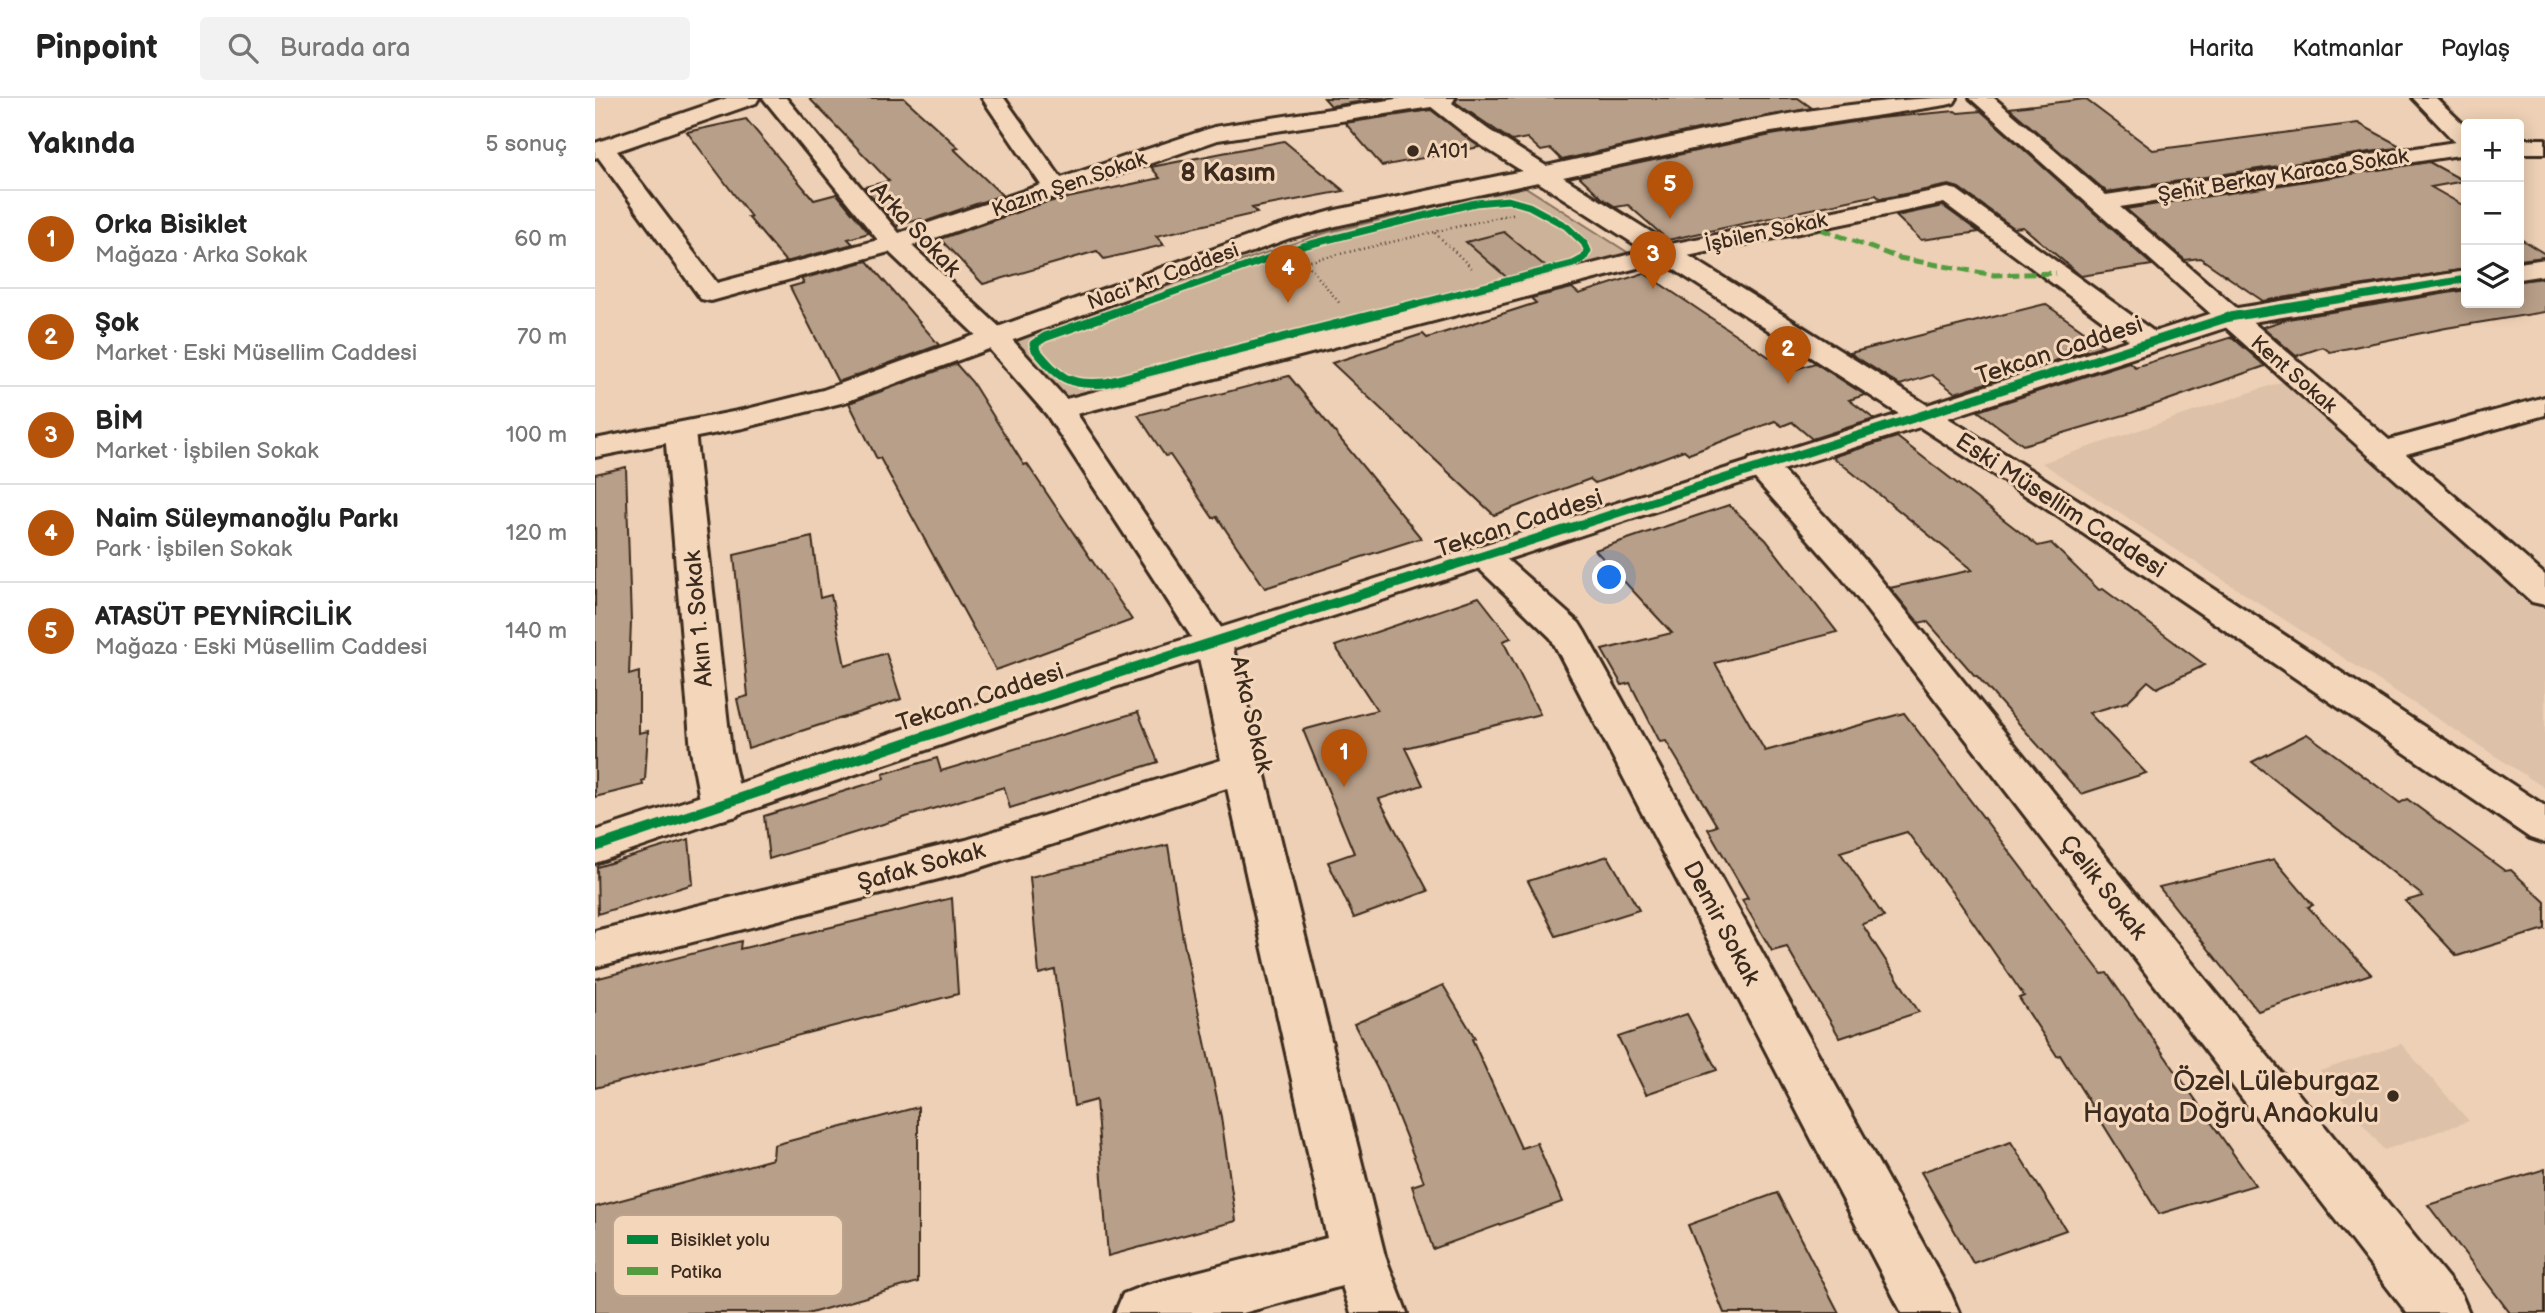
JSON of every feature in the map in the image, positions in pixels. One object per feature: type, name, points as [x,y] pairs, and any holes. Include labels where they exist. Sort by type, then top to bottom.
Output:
[{"type":"street","points":[[599,150],[748,98]]},
{"type":"street","name":"Arka Sokak","points":[[774,98],[894,243],[995,338],[1059,410],[1214,644],[1358,1256],[1379,1313]]},
{"type":"street","points":[[993,98],[1056,189]]},
{"type":"street","name":"Naci Arı Caddesi","points":[[595,449],[834,396],[1281,233],[1390,205],[1771,125],[1946,98]]},
{"type":"street","name":"Kent Sokak","points":[[1981,98],[2545,594]]},
{"type":"street","points":[[2424,98],[2461,135]]},
{"type":"street","name":"Kazım Şen Sokak","points":[[599,150],[711,293],[894,243],[1214,134],[1291,113],[1436,99]]},
{"type":"street","name":"Eski Müsellim Caddesi","points":[[1436,99],[1481,135],[2071,510],[2545,827]]},
{"type":"street","points":[[2524,146],[2545,146]]},
{"type":"street","name":"Şehit Berkay Karaca Sokak","points":[[2100,203],[2461,148]]},
{"type":"street","name":"İşbilen Sokak","points":[[1059,410],[1665,253],[1948,195],[2150,342]]},
{"type":"street","points":[[2524,270],[2545,267]]},
{"type":"street","name":"Tekcan Caddesi","points":[[595,846],[1012,707],[2229,317],[2461,280]]},
{"type":"street","points":[[2383,451],[2545,406]]},
{"type":"street","name":"Akın 1. Sokak","points":[[680,432],[711,751],[722,805]]},
{"type":"street","name":"Çelik Sokak","points":[[1762,466],[1851,566],[2441,1313]]},
{"type":"street","name":"Demir Sokak","points":[[1483,556],[1566,631],[1931,1313]]},
{"type":"street","name":"Şafak Sokak","points":[[595,949],[966,856],[1243,768]]},
{"type":"street","points":[[1143,1313],[1358,1256]]},
{"type":"path","points":[[1306,262],[1524,211]]},
{"type":"path","points":[[1426,225],[1475,271]]},
{"type":"path","points":[[1281,233],[1362,332]]},
{"type":"shaded area","points":[[1524,186],[1635,257],[1067,403],[1006,340],[1328,232]]},
{"type":"shaded area","points":[[2284,381],[2545,611],[2545,788],[2042,463]]},
{"type":"shaded area","name":"Özel Lüleburgaz Hayata Doğru Anaokulu","points":[[2401,1044],[2469,1121],[2384,1150],[2320,1071]]},
{"type":"building","points":[[809,98],[904,98],[959,148],[954,149],[1002,195],[924,222],[921,219],[896,226],[864,187],[889,181]]},
{"type":"building","points":[[1324,98],[1385,98],[1331,106]]},
{"type":"building","points":[[1458,98],[1798,98],[1812,108],[1698,129],[1562,160],[1551,149],[1541,151],[1527,138],[1512,141],[1455,102]]},
{"type":"building","points":[[2085,99],[2153,150],[2358,123],[2402,147],[2107,192],[2009,108]]},
{"type":"building","points":[[1431,110],[1480,147],[1382,166],[1345,123]]},
{"type":"building","points":[[1981,111],[2152,265],[2081,276],[2023,227],[2014,228],[1959,188],[1949,185],[1880,199],[1876,195],[1668,240],[1628,205],[1616,207],[1579,176],[1771,135],[1879,118]]},
{"type":"building","points":[[746,119],[814,200],[837,194],[869,233],[848,239],[853,244],[786,262],[748,217],[751,217],[687,132]]},
{"type":"building","points":[[1284,141],[1344,191],[1252,208],[1257,213],[1156,236],[1164,245],[1104,259],[1097,251],[983,284],[940,239],[1044,203],[1160,178],[1151,167]]},
{"type":"building","points":[[2429,162],[2461,179],[2461,182],[2431,187],[2461,204],[2461,270],[2263,301],[2200,258],[2185,260],[2126,209]]},
{"type":"building","points":[[1943,206],[1979,232],[1921,240],[1896,216]]},
{"type":"building","points":[[1504,232],[1552,272],[1512,282],[1466,242]]},
{"type":"building","points":[[2524,241],[2545,254],[2545,257],[2524,259]]},
{"type":"building","points":[[867,261],[939,345],[838,382],[790,287],[804,283],[801,279]]},
{"type":"building","points":[[1644,273],[1790,371],[1815,363],[1865,395],[1849,400],[1874,419],[1812,439],[1792,422],[1782,426],[1775,421],[1689,454],[1684,450],[1595,483],[1590,479],[1494,515],[1332,363],[1423,334],[1427,338],[1536,303],[1531,298],[1572,288],[1579,294]]},
{"type":"building","points":[[2545,278],[2545,312],[2446,328],[2330,352],[2323,347],[2296,356],[2263,327],[2288,319],[2461,291],[2461,308],[2524,308],[2524,280]]},
{"type":"building","points":[[2045,304],[2104,345],[1955,393],[1932,375],[1900,385],[1850,353]]},
{"type":"building","points":[[2232,337],[2265,366],[2131,413],[2023,445],[1978,411],[2129,362],[2135,367]]},
{"type":"building","points":[[956,364],[972,382],[1024,465],[1027,464],[1132,620],[996,670],[880,458],[877,459],[849,403]]},
{"type":"building","points":[[1289,376],[1421,538],[1265,588],[1217,517],[1213,518],[1170,455],[1165,456],[1138,415]]},
{"type":"building","points":[[1897,437],[2038,546],[2051,543],[2099,590],[2103,589],[2205,665],[2157,688],[2148,681],[2127,702],[2089,713],[2146,773],[2081,794],[1927,621],[1919,623],[1890,588],[1972,570],[1833,457]]},
{"type":"building","points":[[626,467],[631,621],[629,675],[639,672],[639,733],[648,731],[645,780],[642,781],[643,785],[595,797],[595,474]]},
{"type":"building","points":[[1729,505],[1766,540],[1837,632],[1715,663],[1765,751],[1904,713],[2102,974],[2107,973],[2255,1185],[2159,1214],[2060,1055],[2057,1056],[2019,998],[2024,996],[1907,832],[1840,852],[1884,917],[1862,924],[1919,1012],[1840,1038],[1787,947],[1772,951],[1742,900],[1748,898],[1708,829],[1717,826],[1666,741],[1660,742],[1630,683],[1622,685],[1602,650],[1672,633],[1595,550]]},
{"type":"building","points":[[812,537],[820,598],[831,595],[845,666],[886,653],[901,699],[748,748],[737,699],[748,696],[734,555]]},
{"type":"building","points":[[1479,597],[1511,638],[1503,641],[1540,714],[1405,748],[1423,785],[1379,799],[1428,891],[1354,918],[1328,862],[1354,853],[1303,730],[1377,710],[1335,646]]},
{"type":"building","points":[[1138,712],[1158,762],[1010,808],[1004,787],[769,859],[764,816],[884,779],[883,774],[937,758],[941,771]]},
{"type":"building","points":[[2307,734],[2400,803],[2407,799],[2505,871],[2511,870],[2545,902],[2545,929],[2457,956],[2405,901],[2423,896],[2252,762]]},
{"type":"building","points":[[689,839],[693,884],[598,914],[597,867]]},
{"type":"building","points":[[1168,845],[1183,939],[1221,1117],[1236,1221],[1108,1256],[1096,1100],[1074,1106],[1055,970],[1039,974],[1030,877]]},
{"type":"building","points":[[1608,856],[1639,910],[1556,936],[1528,881]]},
{"type":"building","points":[[2274,859],[2313,905],[2308,907],[2371,974],[2258,1011],[2159,887]]},
{"type":"building","points":[[952,898],[958,994],[595,1088],[595,979],[741,941],[740,949]]},
{"type":"building","points":[[1443,985],[1475,1038],[1472,1039],[1521,1148],[1537,1143],[1562,1202],[1433,1249],[1412,1186],[1424,1182],[1383,1080],[1354,1024]]},
{"type":"building","points":[[1687,1014],[1717,1070],[1646,1094],[1618,1037]]},
{"type":"building","points":[[918,1107],[918,1282],[811,1313],[595,1313],[595,1207],[773,1159],[774,1145]]},
{"type":"building","points":[[2011,1142],[2066,1230],[1973,1263],[1921,1172]]},
{"type":"building","points":[[2545,1169],[2545,1313],[2510,1313],[2428,1205]]},
{"type":"building","points":[[1777,1193],[1839,1313],[1724,1313],[1688,1225]]},
{"type":"marked path","points":[[1807,224],[1899,258],[1994,275],[2056,273]]},
{"type":"cycle path","points":[[1508,200],[1541,211],[1566,226],[1584,243],[1588,251],[1584,258],[1573,264],[1105,383],[1081,384],[1065,379],[1058,375],[1034,344],[1045,337],[1303,246],[1475,203],[1508,200]]},
{"type":"cycle path","points":[[595,847],[1012,707],[2229,317],[2461,280]]},
{"type":"place","name":"A101","points":[[1413,151]]},
{"type":"place","name":"ATASÜT PEYNİRCİLİK","points":[[1670,219]]},
{"type":"place","name":"BİM","points":[[1653,289]]},
{"type":"place","name":"Naim Süleymanoğlu Parkı","points":[[1288,303]]},
{"type":"place","name":"Şok","points":[[1788,384]]},
{"type":"place","name":"Orka Bisiklet","points":[[1344,787]]},
{"type":"place","name":"Özel Lüleburgaz Hayata Doğru Anaokulu","points":[[2393,1096]]},
{"type":"district","name":"8 Kasım","points":[[1228,172]]}]
